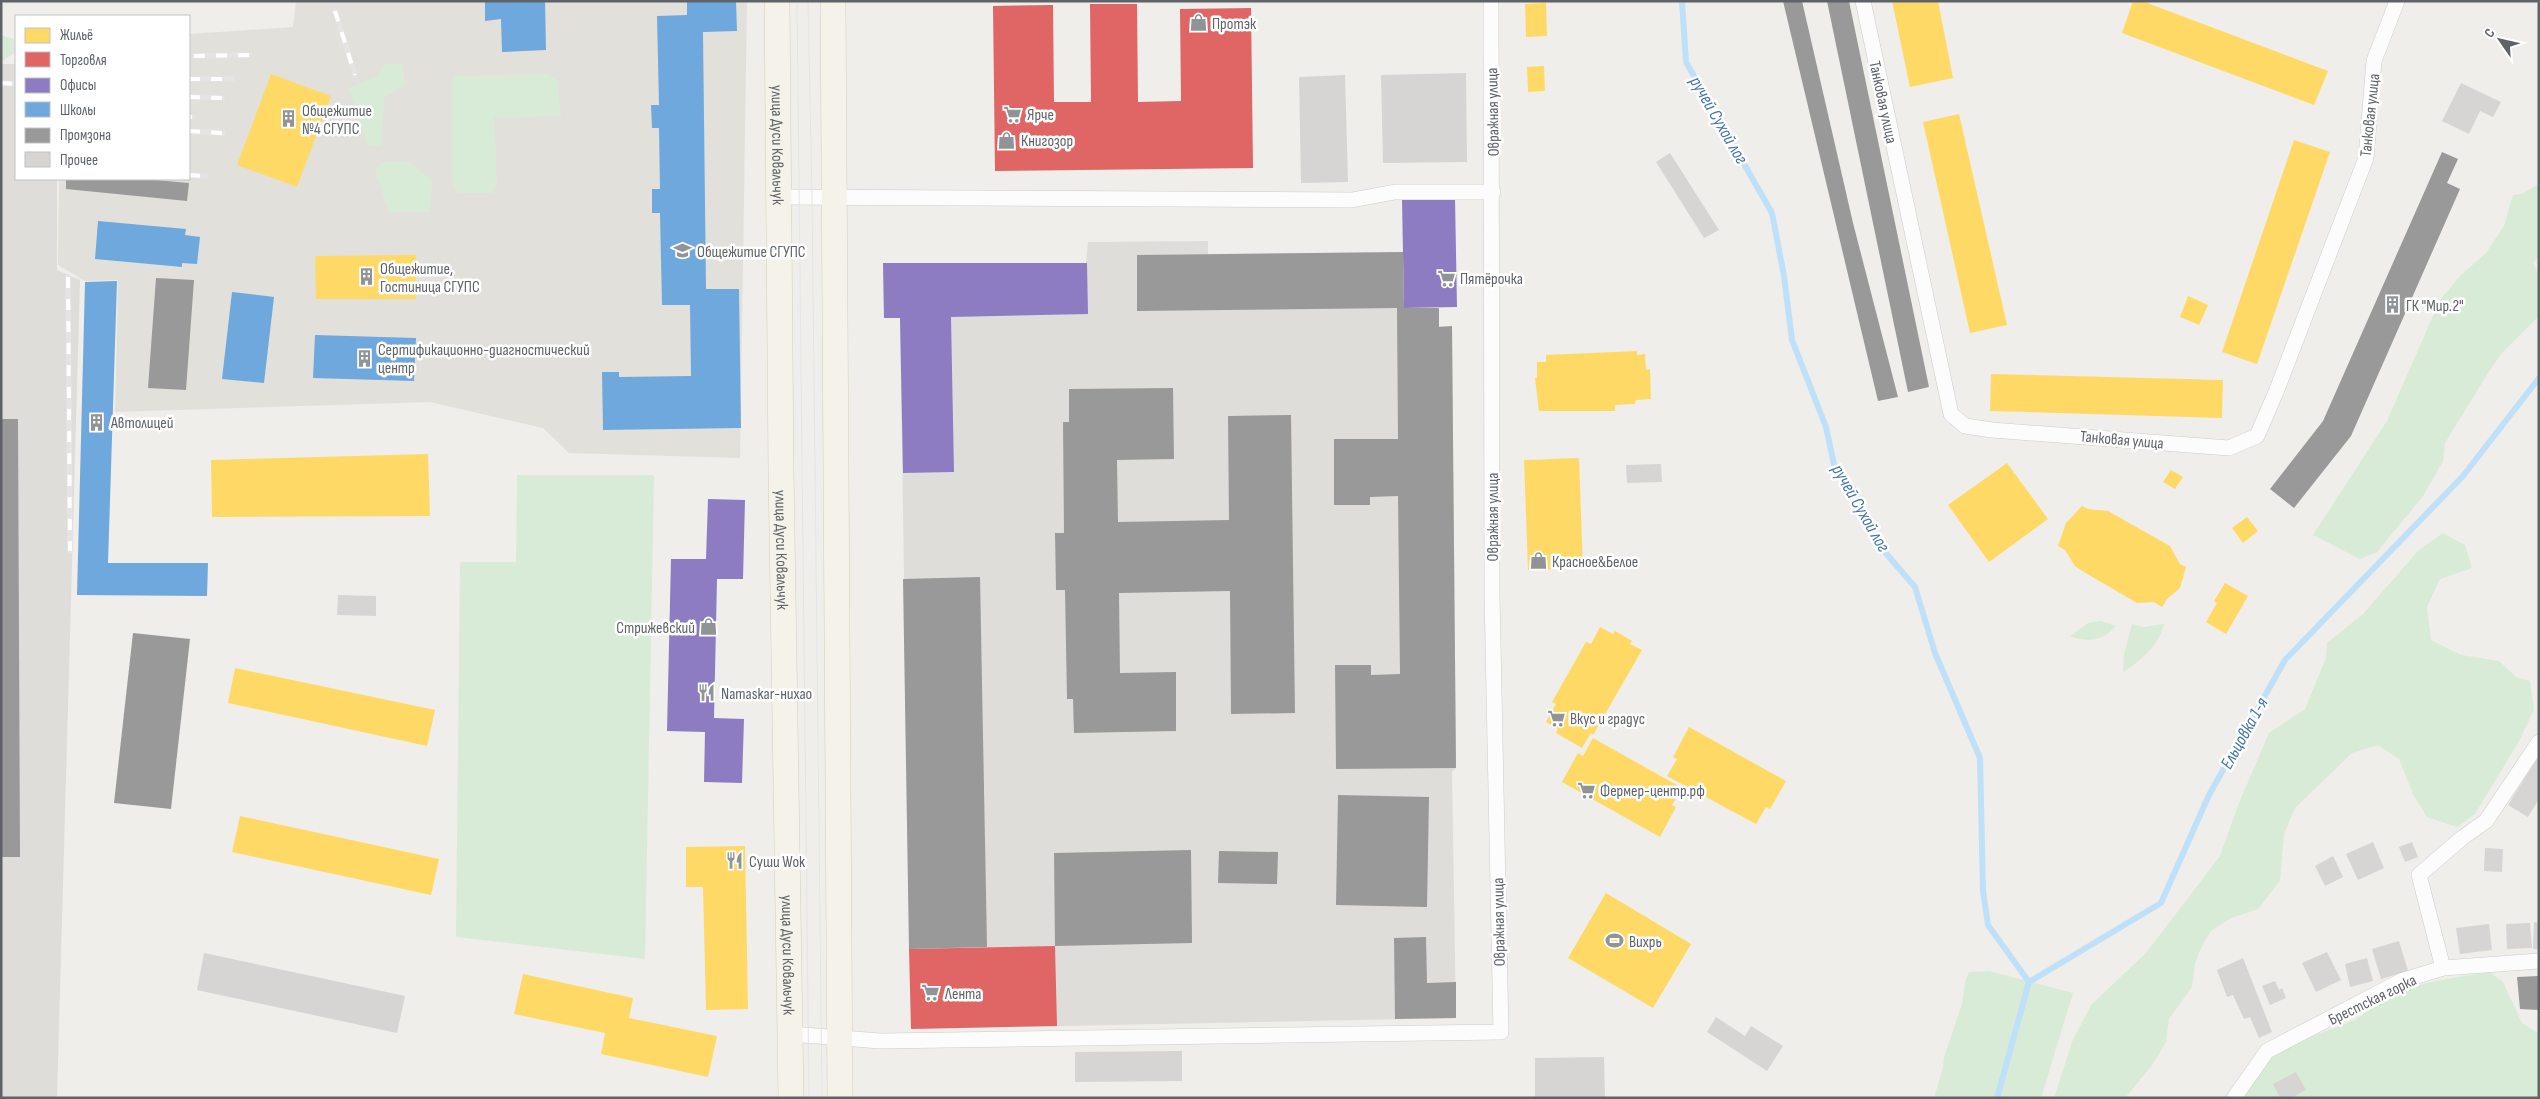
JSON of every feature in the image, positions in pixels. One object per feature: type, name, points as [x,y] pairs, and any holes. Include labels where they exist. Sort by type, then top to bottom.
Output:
[{"type":"main road","name":"улица Дуси Ковальчук","points":[[777,1],[791,1098]]},
{"type":"main road","points":[[833,1],[840,1098]]},
{"type":"street","name":"Овражная улица","points":[[840,1038],[880,1040],[1501,1032],[1492,595],[1493,192],[1491,1]]},
{"type":"street","name":"Танковая улица","points":[[1863,1],[1950,414],[1965,426],[1992,430],[2229,448],[2257,436],[2276,392],[2366,158],[2374,61],[2397,1]]},
{"type":"street","points":[[779,197],[1352,200],[1395,192],[1493,192]]},
{"type":"street","points":[[2443,968],[2420,875],[2462,838],[2486,822],[2539,742]]},
{"type":"street","name":"Брестская горка","points":[[2234,1098],[2267,1051],[2401,981],[2443,968],[2539,961]]},
{"type":"street","points":[[791,1034],[840,1038]]},
{"type":"shaded area","points":[[296,1],[747,1],[740,458],[569,453],[543,428],[430,402],[115,412],[118,280],[85,281],[58,265],[59,180],[190,180],[190,34],[293,27]]},
{"type":"shaded area","points":[[1,64],[15,64],[15,180],[57,180],[57,270],[80,280],[57,1098],[1,1098]]},
{"type":"shaded area","points":[[1208,241],[1208,254],[1403,252],[1404,308],[1439,308],[1439,326],[1452,326],[1456,768],[1452,772],[1456,1018],[911,1029],[900,318],[884,318],[883,263],[1086,263],[1088,242]]},
{"type":"green space","points":[[1,35],[14,39],[14,53],[1,62]]},
{"type":"green space","points":[[384,64],[403,64],[405,85],[384,98],[381,145],[367,146],[349,88],[378,76]]},
{"type":"green space","points":[[547,74],[557,80],[561,116],[494,118],[497,183],[493,193],[458,193],[453,186],[453,76]]},
{"type":"green space","points":[[383,162],[409,162],[432,180],[430,212],[389,212],[375,170]]},
{"type":"green space","points":[[2539,184],[2539,256],[2533,263],[2539,276],[2539,316],[2501,354],[2445,443],[2443,461],[2423,496],[2377,552],[2360,559],[2313,535],[2387,421],[2440,300],[2460,276],[2486,253],[2504,226],[2513,195],[2522,194]]},
{"type":"green space","points":[[517,475],[654,475],[645,959],[456,937],[460,562],[516,562]]},
{"type":"green space","points":[[2443,533],[2465,545],[2472,568],[2440,579],[2427,607],[2431,640],[2461,655],[2499,661],[2516,677],[2530,681],[2534,710],[2518,743],[2475,814],[2457,827],[2427,817],[2413,794],[2399,759],[2378,745],[2352,753],[2295,808],[2284,834],[2280,881],[2258,909],[2231,918],[2211,931],[2201,948],[2195,964],[2192,987],[2169,1019],[2166,1042],[2153,1064],[2125,1098],[2054,1098],[2072,1042],[2091,1005],[2146,953],[2220,856],[2239,803],[2269,733],[2305,709],[2326,658],[2327,643],[2363,614],[2418,551]]},
{"type":"green space","points":[[2101,621],[2116,626],[2100,638],[2083,640],[2070,636],[2088,623]]},
{"type":"green space","points":[[2132,624],[2144,627],[2164,624],[2158,639],[2148,652],[2137,663],[2123,672],[2124,654]]},
{"type":"green space","points":[[1989,971],[2073,993],[2041,1098],[1934,1098],[1944,1057],[1962,1004],[1965,982],[1969,972]]},
{"type":"green space","points":[[2490,972],[2503,982],[2522,1023],[2539,1034],[2539,1098],[2241,1098],[2256,1071],[2281,1048],[2355,1020],[2395,991],[2435,981]]},
{"type":"building: Жильё","points":[[1892,1],[1938,1],[1953,78],[1910,87]]},
{"type":"building: Жильё","points":[[2133,1],[2142,1],[2328,71],[2314,105],[2122,33]]},
{"type":"building: Жильё","points":[[1546,3],[1547,36],[1526,37],[1525,4]]},
{"type":"building: Жильё","points":[[1544,66],[1545,91],[1528,92],[1527,67]]},
{"type":"building: Жильё","name":"Общежитие №4 СГУПС","points":[[271,74],[331,96],[297,187],[237,165]]},
{"type":"building: Жильё","points":[[1959,114],[2007,325],[1970,333],[1923,122]]},
{"type":"building: Жильё","points":[[2294,140],[2330,152],[2257,364],[2222,352]]},
{"type":"building: Жильё","name":"Общежитие, Гостиница СГУПС","points":[[416,255],[416,299],[316,299],[315,256]]},
{"type":"building: Жильё","points":[[2188,296],[2208,305],[2199,325],[2180,317]]},
{"type":"building: Жильё","points":[[1637,351],[1637,355],[1645,354],[1646,370],[1650,369],[1651,399],[1636,400],[1635,404],[1615,405],[1615,411],[1539,411],[1535,378],[1537,378],[1537,362],[1546,362],[1546,355]]},
{"type":"building: Жильё","points":[[1991,374],[2223,380],[2222,418],[1990,411]]},
{"type":"building: Жильё","points":[[428,454],[430,516],[212,517],[211,460]]},
{"type":"building: Жильё","points":[[1579,458],[1583,568],[1528,570],[1524,460]]},
{"type":"building: Жильё","points":[[2007,463],[2048,519],[1989,562],[1948,505]]},
{"type":"building: Жильё","points":[[2171,470],[2183,477],[2175,489],[2163,482]]},
{"type":"building: Жильё","points":[[2082,506],[2088,509],[2108,511],[2170,546],[2180,564],[2186,567],[2180,588],[2167,599],[2162,607],[2154,602],[2137,603],[2084,572],[2075,566],[2065,550],[2058,546],[2066,523]]},
{"type":"building: Жильё","points":[[2247,517],[2258,531],[2243,543],[2232,528]]},
{"type":"building: Жильё","points":[[2225,583],[2248,596],[2226,634],[2206,622],[2217,603],[2214,601]]},
{"type":"building: Жильё","points":[[1600,627],[1613,634],[1615,631],[1632,641],[1630,644],[1642,650],[1593,735],[1591,733],[1582,748],[1556,733],[1558,729],[1546,722],[1556,704],[1552,702],[1586,642],[1591,644]]},
{"type":"building: Жильё","points":[[235,668],[435,710],[427,746],[228,703]]},
{"type":"building: Жильё","points":[[1689,727],[1786,781],[1770,809],[1766,807],[1756,824],[1667,776],[1677,759],[1673,757]]},
{"type":"building: Жильё","points":[[1593,738],[1682,788],[1672,805],[1676,807],[1660,837],[1562,782],[1578,753],[1583,756]]},
{"type":"building: Жильё","points":[[240,816],[439,859],[431,895],[232,852]]},
{"type":"building: Жильё","points":[[745,846],[748,1009],[706,1010],[703,887],[686,887],[686,847]]},
{"type":"building: Жильё","points":[[1606,893],[1691,944],[1653,1008],[1568,958]]},
{"type":"building: Жильё","points":[[523,974],[633,998],[629,1018],[717,1036],[708,1077],[601,1054],[605,1033],[514,1014]]},
{"type":"building: Торговля","points":[[1090,4],[1137,4],[1138,102],[1181,101],[1180,9],[1251,8],[1253,168],[995,171],[993,6],[1053,5],[1054,102],[1091,102]]},
{"type":"building: Торговля","points":[[1055,946],[1057,1026],[911,1029],[909,949]]},
{"type":"building: Офисы","points":[[1455,198],[1457,307],[1404,308],[1402,199]]},
{"type":"building: Офисы","points":[[883,263],[1087,263],[1088,314],[951,317],[954,472],[903,473],[900,318],[884,318]]},
{"type":"building: Офисы","points":[[708,499],[745,500],[743,579],[717,579],[714,718],[744,719],[742,783],[704,782],[705,732],[667,731],[671,559],[706,559]]},
{"type":"building: Школы","points":[[485,1],[545,1],[546,50],[502,52],[501,19],[485,21]]},
{"type":"building: Школы","name":"Общежитие СГУПС","points":[[687,1],[736,1],[737,31],[703,32],[706,289],[739,289],[741,428],[603,430],[602,372],[619,372],[619,377],[691,376],[690,305],[662,305],[660,213],[652,213],[652,189],[660,189],[659,128],[652,128],[651,105],[659,105],[657,16],[687,15]]},
{"type":"building: Школы","points":[[98,221],[186,229],[185,235],[200,237],[197,264],[182,263],[182,267],[95,259]]},
{"type":"building: Школы","name":"Автолицей","points":[[117,281],[108,563],[208,563],[207,596],[77,595],[85,282]]},
{"type":"building: Школы","points":[[232,292],[274,297],[264,383],[222,379]]},
{"type":"building: Школы","name":"Сертификационно-диагностический центр","points":[[315,335],[416,338],[414,381],[313,378]]},
{"type":"building: Промзона","points":[[1783,1],[1802,1],[1853,223],[1898,397],[1878,401]]},
{"type":"building: Промзона","points":[[1827,1],[1849,1],[1929,387],[1908,392]]},
{"type":"building: Промзона","name":"ГК \"Мир.2\"","points":[[2442,152],[2458,159],[2447,183],[2460,189],[2351,436],[2294,508],[2270,489],[2323,421]]},
{"type":"building: Промзона","points":[[66,180],[155,180],[189,183],[187,201],[66,189]]},
{"type":"building: Промзона","points":[[1403,252],[1404,308],[1439,308],[1439,327],[1452,326],[1456,768],[1336,769],[1335,665],[1371,665],[1371,675],[1400,674],[1398,496],[1370,497],[1370,505],[1334,505],[1334,439],[1398,439],[1397,308],[1137,311],[1137,255]]},
{"type":"building: Промзона","points":[[156,278],[194,280],[186,390],[148,388]]},
{"type":"building: Промзона","points":[[1173,388],[1174,459],[1117,460],[1118,522],[1229,520],[1228,416],[1291,415],[1295,713],[1231,714],[1230,591],[1119,593],[1120,673],[1176,672],[1176,731],[1074,733],[1073,699],[1067,699],[1065,590],[1056,590],[1055,533],[1064,533],[1063,422],[1069,422],[1069,389]]},
{"type":"building: Промзона","points":[[1,419],[18,419],[20,857],[1,857]]},
{"type":"building: Промзона","points":[[980,577],[987,947],[909,949],[903,579]]},
{"type":"building: Промзона","points":[[133,633],[190,639],[171,809],[114,803]]},
{"type":"building: Промзона","points":[[1338,795],[1429,797],[1427,907],[1336,905]]},
{"type":"building: Промзона","points":[[1191,850],[1192,943],[1055,946],[1054,853]]},
{"type":"building: Промзона","points":[[1219,851],[1278,852],[1277,884],[1218,883]]},
{"type":"building: Промзона","points":[[1426,937],[1427,983],[1456,982],[1456,1018],[1395,1019],[1394,938]]},
{"type":"building: Промзона","points":[[2539,976],[2539,1010],[2520,1009],[2517,977]]},
{"type":"building: Прочее","points":[[1466,73],[1467,162],[1383,163],[1381,75]]},
{"type":"building: Прочее","points":[[1345,75],[1348,182],[1301,183],[1299,77]]},
{"type":"building: Прочее","points":[[2461,83],[2501,102],[2493,117],[2480,111],[2469,134],[2442,121]]},
{"type":"building: Прочее","points":[[1670,153],[1719,230],[1704,238],[1656,162]]},
{"type":"building: Прочее","points":[[1661,464],[1662,482],[1627,483],[1626,465]]},
{"type":"building: Прочее","points":[[338,595],[376,596],[376,616],[337,615]]},
{"type":"building: Прочее","points":[[2539,755],[2539,799],[2528,817],[2508,805]]},
{"type":"building: Прочее","points":[[2373,842],[2384,868],[2358,880],[2346,854]]},
{"type":"building: Прочее","points":[[2412,842],[2418,857],[2405,862],[2399,847]]},
{"type":"building: Прочее","points":[[2485,848],[2503,849],[2502,872],[2484,871]]},
{"type":"building: Прочее","points":[[2333,856],[2343,877],[2325,886],[2315,866]]},
{"type":"building: Прочее","points":[[2534,922],[2539,923],[2539,949],[2533,949]]},
{"type":"building: Прочее","points":[[2530,923],[2532,948],[2507,949],[2506,924]]},
{"type":"building: Прочее","points":[[2489,924],[2492,950],[2460,954],[2456,928]]},
{"type":"building: Прочее","points":[[2399,941],[2408,971],[2381,979],[2372,949]]},
{"type":"building: Прочее","points":[[2327,952],[2341,980],[2316,992],[2302,963]]},
{"type":"building: Прочее","points":[[204,953],[405,996],[397,1033],[197,990]]},
{"type":"building: Прочее","points":[[2243,958],[2272,1032],[2259,1038],[2250,1017],[2244,1019],[2233,995],[2227,997],[2217,970]]},
{"type":"building: Прочее","points":[[2367,958],[2373,981],[2350,987],[2345,964]]},
{"type":"building: Прочее","points":[[2275,981],[2279,990],[2282,988],[2286,998],[2270,1005],[2262,986]]},
{"type":"building: Прочее","points":[[1716,1017],[1745,1036],[1751,1026],[1783,1046],[1767,1071],[1707,1032]]},
{"type":"building: Прочее","points":[[1182,1051],[1182,1081],[1075,1082],[1075,1052]]},
{"type":"building: Прочее","points":[[1604,1057],[1605,1098],[1535,1098],[1535,1058]]},
{"type":"building: Прочее","points":[[2296,1072],[2306,1090],[2291,1098],[2280,1098],[2273,1084]]},
{"type":"waterway","name":"ручей Сухой лог","points":[[1682,1],[1686,62],[1772,213],[1784,276],[1792,340],[1826,427],[1835,469],[1854,489],[1878,544],[1915,587],[1935,653],[1980,758],[1983,891],[1988,925],[2029,982]]},
{"type":"waterway","name":"Ельцовка 1-я","points":[[1997,1098],[2029,982],[2161,903],[2209,795],[2285,660],[2463,476],[2539,378]]},
{"type":"tram line","points":[[797,1],[809,1098]]},
{"type":"tram line","points":[[808,1],[822,1098]]},
{"type":"railway","points":[[335,11],[355,75]]},
{"type":"railway","points":[[194,56],[249,55]]},
{"type":"railway","points":[[190,79],[232,79]]},
{"type":"railway","points":[[1,83],[15,84]]},
{"type":"railway","points":[[190,97],[222,98]]},
{"type":"railway","points":[[190,131],[223,133]]},
{"type":"railway","points":[[190,175],[205,176]]},
{"type":"railway","points":[[68,277],[70,551]]},
{"type":"place","name":"Протэк","points":[[1198,23]]},
{"type":"place","name":"Ярче","points":[[1013,114]]},
{"type":"place","name":"Общежитие №4 СГУПС","points":[[288,119]]},
{"type":"place","name":"Книгозор","points":[[1007,140]]},
{"type":"place","name":"Общежитие СГУПС","points":[[683,251]]},
{"type":"place","name":"Общежитие, Гостиница СГУПС","points":[[366,277]]},
{"type":"place","name":"Пятёрочка","points":[[1446,278]]},
{"type":"place","name":"ГК \"Мир.2\"","points":[[2392,305]]},
{"type":"place","name":"Сертификационно-диагностический центр","points":[[364,358]]},
{"type":"place","name":"Автолицей","points":[[97,422]]},
{"type":"place","name":"Красное&Белое","points":[[1538,561]]},
{"type":"place","name":"Стрижевский","points":[[709,627]]},
{"type":"place","name":"Namaskar-нихао","points":[[707,693]]},
{"type":"place","name":"Вкус и градус","points":[[1556,718]]},
{"type":"place","name":"Фермер-центр.рф","points":[[1586,790]]},
{"type":"place","name":"Суши Wok","points":[[735,861]]},
{"type":"place","name":"Вихрь","points":[[1615,941]]},
{"type":"place","name":"Лента","points":[[931,993]]}]
